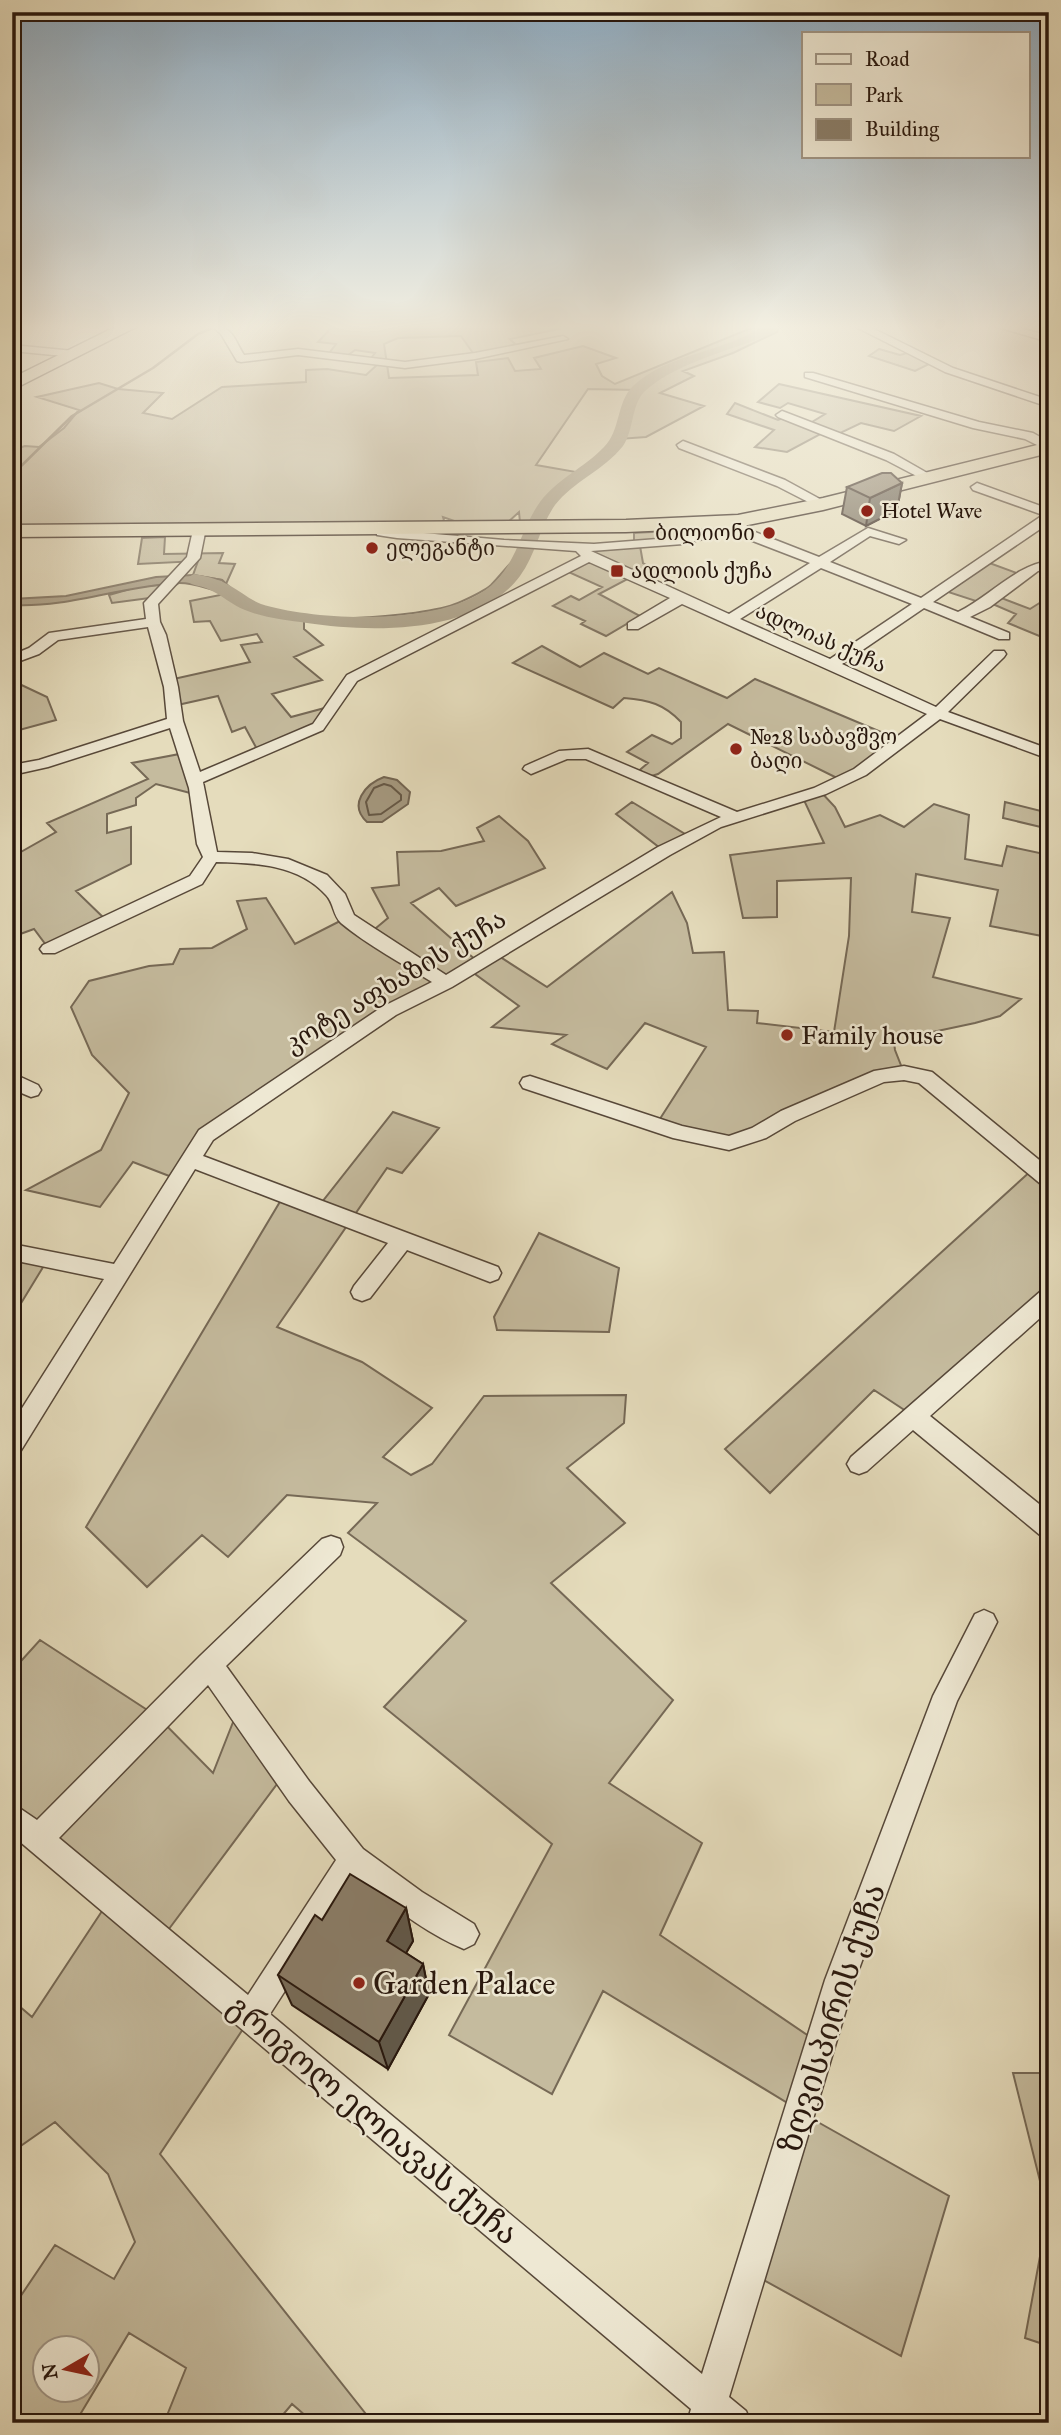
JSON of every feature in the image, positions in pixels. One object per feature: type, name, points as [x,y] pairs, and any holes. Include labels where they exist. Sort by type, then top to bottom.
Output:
[{"type":"highway","points":[[709,529],[1049,449]]},
{"type":"highway","points":[[12,533],[547,534],[709,529],[828,507],[1049,449]]},
{"type":"highway","points":[[12,533],[515,534]]},
{"type":"street","points":[[845,440],[890,457],[930,478]]},
{"type":"street","points":[[682,445],[780,483],[823,504]]},
{"type":"street","points":[[977,487],[1049,515]]},
{"type":"street","points":[[831,665],[1049,515]]},
{"type":"street","points":[[741,525],[750,535],[1004,636]]},
{"type":"street","points":[[194,780],[318,727],[328,717],[340,690],[352,678],[585,553],[640,546],[709,529]]},
{"type":"street","points":[[730,620],[817,562],[868,532],[899,540]]},
{"type":"street","points":[[198,533],[193,558],[185,570],[151,603],[153,622],[159,635],[171,687],[175,721],[197,788],[205,844],[211,857]]},
{"type":"street","points":[[547,534],[585,553]]},
{"type":"street","name":"ადლიას ქუჩა","points":[[585,553],[938,713],[1049,754]]},
{"type":"street","points":[[958,617],[985,604],[1034,567],[1049,565]]},
{"type":"street","points":[[633,626],[681,598]]},
{"type":"street","points":[[12,660],[60,635],[153,622]]},
{"type":"street","name":"კოტე აფხაზის ქუჩა","points":[[12,1445],[206,1135],[389,1012],[446,983],[664,851],[715,824],[820,791],[860,772],[938,713],[999,654]]},
{"type":"street","points":[[12,770],[42,764],[175,721]]},
{"type":"street","points":[[531,769],[565,754],[588,754],[735,817]]},
{"type":"street","points":[[49,949],[196,880],[211,857]]},
{"type":"street","points":[[211,857],[252,858],[289,864],[321,879],[339,898],[346,918],[446,983]]},
{"type":"street","points":[[530,1083],[680,1133],[729,1143],[759,1133],[788,1116],[880,1076],[904,1073],[925,1077],[1044,1167]]},
{"type":"street","points":[[12,1080],[31,1090]]},
{"type":"street","points":[[190,1159],[490,1273]]},
{"type":"street","points":[[362,1292],[403,1240]]},
{"type":"street","points":[[12,1252],[118,1273]]},
{"type":"street","points":[[859,1464],[1049,1297]]},
{"type":"street","points":[[913,1416],[1049,1527]]},
{"type":"street","points":[[38,1839],[209,1665],[331,1547]]},
{"type":"street","name":"ზღვისპირის ქუჩა","points":[[716,2417],[840,1980],[946,1696],[984,1622]]},
{"type":"street","points":[[209,1665],[299,1791],[353,1859],[412,1902],[464,1934]]},
{"type":"street","name":"გრიგოლ ელიავას ქუჩა","points":[[12,1817],[251,2017],[716,2417]]},
{"type":"street","points":[[251,2017],[353,1859]]},
{"type":"green space","points":[[49,440],[553,440],[536,465],[582,473],[554,496],[535,522],[520,522],[519,512],[507,523],[460,523],[443,517],[445,524],[12,529],[12,450],[25,446],[39,447]]},
{"type":"green space","points":[[763,440],[810,440],[787,452],[755,447]]},
{"type":"green space","points":[[706,529],[669,541],[634,544],[634,533]]},
{"type":"green space","points":[[165,537],[164,554],[223,553],[219,563],[235,564],[226,584],[222,580],[193,575],[198,561],[138,564],[142,538]]},
{"type":"green space","points":[[640,546],[643,563],[659,572],[643,581],[633,576],[599,594],[640,616],[606,636],[581,624],[585,621],[553,606],[571,596],[579,600],[602,587],[564,570],[588,557],[581,549]]},
{"type":"green space","points":[[525,550],[509,577],[487,597],[460,610],[430,618],[397,622],[364,622],[308,617],[386,616],[415,613],[458,603],[491,585]]},
{"type":"green space","points":[[984,561],[1022,575],[996,596],[1030,609],[1049,597],[1049,640],[1008,623],[1016,614],[988,602],[985,604],[942,590]]},
{"type":"green space","points":[[179,583],[157,597],[112,603],[109,595],[137,587]]},
{"type":"green space","points":[[235,592],[249,605],[268,613],[304,617],[304,629],[323,645],[294,657],[322,680],[272,694],[291,717],[332,706],[328,717],[259,753],[245,727],[232,732],[218,696],[173,706],[169,680],[250,662],[241,645],[262,642],[257,634],[221,641],[210,621],[194,622],[190,601]]},
{"type":"green space","points":[[542,646],[580,667],[604,653],[648,674],[659,668],[727,698],[755,679],[900,740],[839,779],[728,724],[658,774],[645,778],[635,774],[648,763],[627,752],[652,735],[672,744],[681,738],[681,722],[662,707],[641,700],[624,698],[613,708],[513,663]]},
{"type":"green space","points":[[13,681],[47,697],[56,720],[12,732]]},
{"type":"green space","points":[[185,753],[198,795],[156,784],[136,798],[136,805],[107,814],[107,833],[131,827],[131,864],[76,891],[108,922],[49,949],[34,929],[12,937],[12,857],[56,832],[47,823],[148,779],[132,763]]},
{"type":"green space","points":[[820,791],[835,807],[845,827],[880,815],[904,827],[934,804],[969,815],[965,859],[1002,866],[1007,846],[1049,855],[1049,912],[1042,936],[990,926],[998,890],[916,874],[912,912],[950,918],[933,977],[1021,999],[1000,1016],[928,1033],[893,1035],[895,1050],[904,1073],[742,1140],[656,1125],[706,1047],[645,1023],[607,1069],[552,1044],[566,1035],[492,1027],[519,1006],[468,969],[235,1113],[177,1179],[133,1162],[100,1207],[26,1190],[101,1150],[129,1093],[92,1055],[71,1007],[89,981],[149,966],[173,964],[180,949],[212,948],[247,929],[237,901],[266,898],[295,944],[346,918],[370,933],[388,918],[372,888],[399,885],[397,852],[441,851],[484,841],[477,828],[499,816],[528,841],[545,868],[456,906],[439,888],[411,903],[478,962],[494,953],[547,987],[672,892],[687,923],[693,953],[724,952],[728,1010],[758,1011],[757,1023],[834,1032],[849,936],[851,878],[777,881],[777,917],[743,918],[730,855],[824,843],[802,796]]},
{"type":"green space","points":[[632,802],[690,837],[664,851],[616,814]]},
{"type":"green space","points":[[1005,802],[1049,813],[1049,829],[1003,818]]},
{"type":"green space","points":[[393,1112],[439,1128],[402,1173],[387,1168],[277,1327],[362,1362],[432,1408],[383,1457],[411,1475],[432,1464],[484,1396],[626,1395],[624,1423],[567,1468],[625,1523],[551,1583],[673,1700],[609,1783],[702,1843],[660,1935],[819,2043],[799,2110],[603,1991],[552,2094],[449,2035],[552,1844],[384,1707],[466,1621],[348,1533],[377,1503],[287,1495],[228,1557],[202,1535],[147,1587],[86,1527],[284,1195],[318,1207]]},
{"type":"green space","points":[[1033,1169],[1049,1182],[1049,1298],[912,1415],[874,1390],[770,1493],[725,1449]]},
{"type":"green space","points":[[539,1233],[619,1268],[609,1332],[497,1330],[494,1317]]},
{"type":"green space","points":[[12,1252],[48,1259],[12,1318]]},
{"type":"green space","points":[[40,1640],[158,1717],[213,1773],[239,1707],[286,1772],[160,1941],[251,2017],[160,2154],[373,2423],[314,2423],[292,2404],[276,2423],[164,2423],[186,2368],[129,2333],[102,2378],[102,2334],[32,2334],[32,2404],[86,2404],[75,2423],[12,2423],[12,2309],[55,2245],[114,2279],[135,2242],[108,2174],[55,2122],[12,2152],[12,2000],[32,2017],[110,1899],[12,1817],[12,1671]]},
{"type":"green space","points":[[1013,2073],[1049,2073],[1049,2346],[1025,2338],[1048,2213]]},
{"type":"green space","points":[[800,2112],[949,2196],[901,2356],[751,2273]]},
{"type":"water","points":[[193,575],[222,580],[235,592],[221,592],[178,583],[54,603],[12,605],[12,599],[66,596],[156,577]]},
{"type":"water","points":[[384,777],[397,780],[410,792],[408,804],[382,822],[367,822],[359,809],[361,796],[377,780]]},
{"type":"building","points":[[882,473],[891,473],[902,483],[870,498],[847,487]]},
{"type":"building","name":"Garden Palace","points":[[350,1874],[406,1908],[387,1941],[423,1964],[379,2042],[278,1975],[315,1915],[322,1920]]},
{"type":"waterway","points":[[12,475],[48,440]]},
{"type":"waterway","points":[[194,579],[216,586],[246,604],[281,614],[383,622],[452,613],[480,602],[501,587],[516,569],[542,513],[553,497],[610,450],[618,440]]},
{"type":"place","name":"Hotel Wave","points":[[867,511]]},
{"type":"place","name":"ბილიონი","points":[[769,533]]},
{"type":"place","name":"ელეგანტი","points":[[372,548]]},
{"type":"place","name":"ადლიის ქუჩა","points":[[617,571]]},
{"type":"place","name":"№28 საბავშვო ბაღი","points":[[736,749]]},
{"type":"place","name":"Family house","points":[[787,1035]]},
{"type":"place","name":"Garden Palace","points":[[359,1983]]}]
